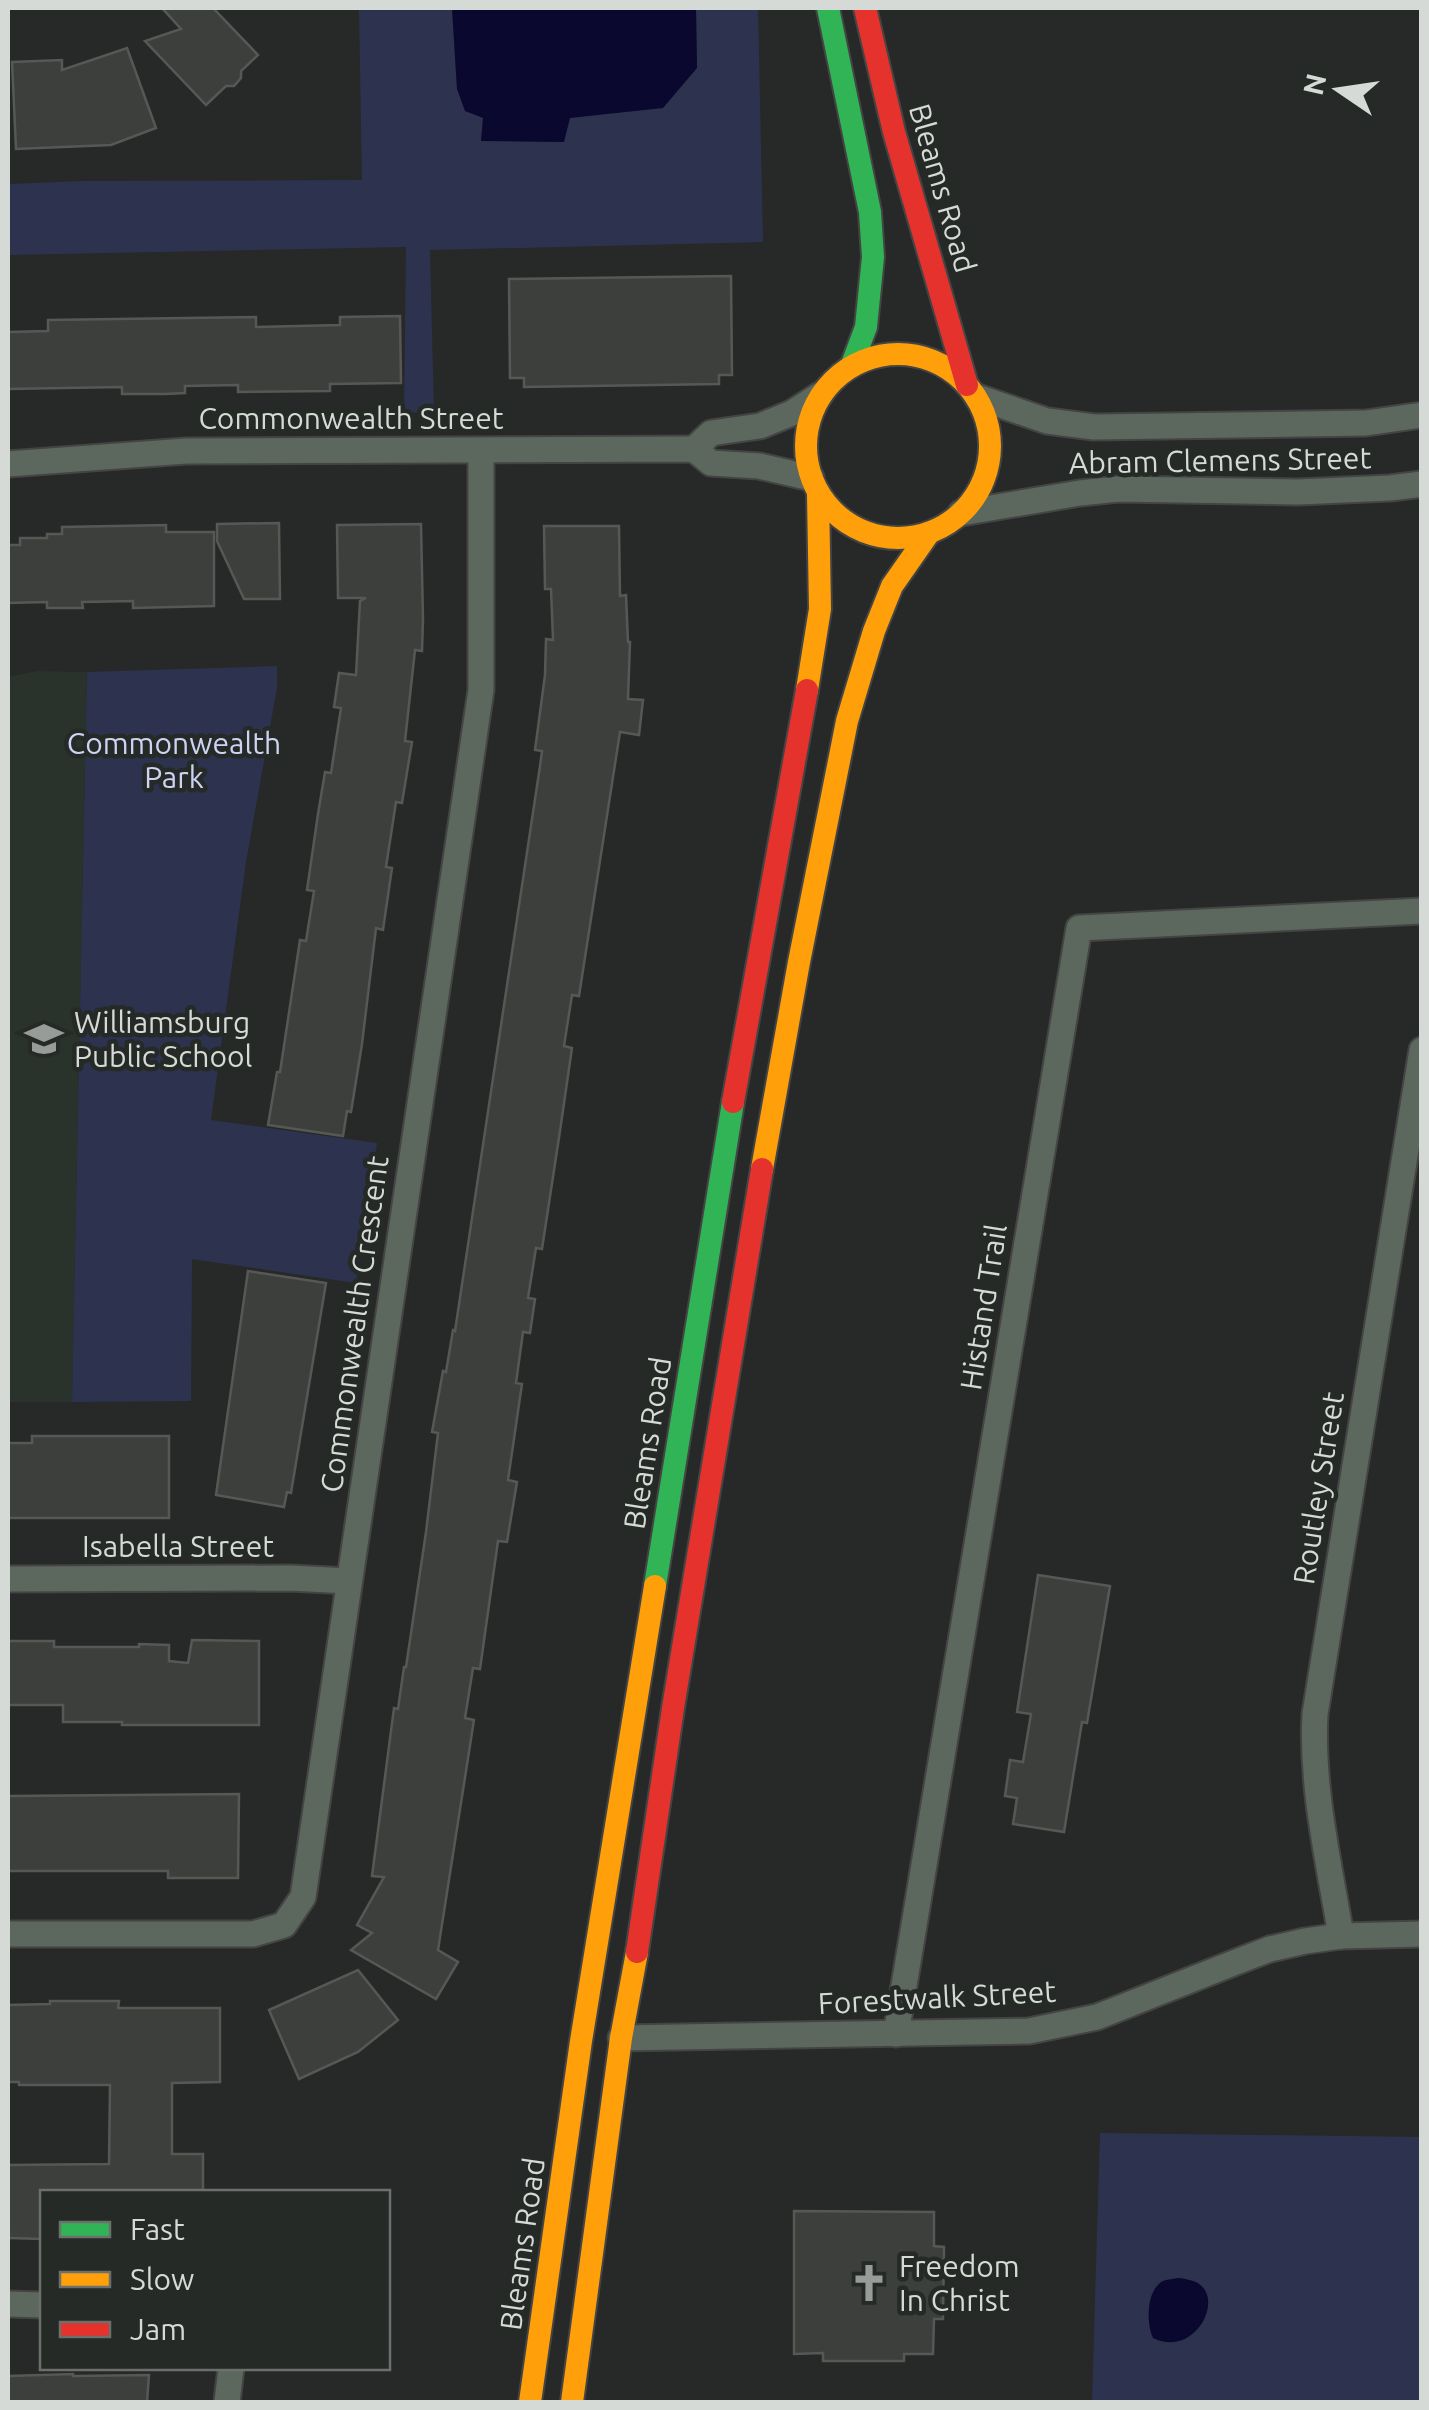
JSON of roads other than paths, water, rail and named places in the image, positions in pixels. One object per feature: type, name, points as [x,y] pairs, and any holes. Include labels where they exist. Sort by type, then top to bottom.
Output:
[{"type":"main road","points":[[828,8],[870,212],[873,256],[866,327],[851,366]]},
{"type":"main road","name":"Bleams Road","points":[[865,8],[920,228],[972,391]]},
{"type":"main road","points":[[886,354],[913,354],[938,362],[972,391],[987,420],[991,446],[977,494],[961,514],[929,533],[905,538],[879,537],[855,529],[834,514],[814,486],[805,450],[808,421],[820,394],[838,375],[860,360],[886,354]]},
{"type":"main road","name":"Bleams Road","points":[[530,2402],[584,2023],[738,1070],[820,609],[814,486]]},
{"type":"main road","points":[[572,2402],[621,2038],[673,1708],[800,962],[847,721],[892,586],[929,533]]},
{"type":"street","name":"Abram Clemens Street","points":[[972,391],[1047,420],[1094,427],[1366,423],[1422,415]]},
{"type":"street","name":"Commonwealth Street","points":[[694,450],[711,433],[760,426],[792,413],[820,394]]},
{"type":"street","name":"Commonwealth Street","points":[[8,464],[186,450],[694,450],[711,463],[758,466],[814,486]]},
{"type":"street","name":"Commonwealth Crescent","points":[[8,1934],[253,1934],[284,1925],[303,1897],[481,690],[481,451]]},
{"type":"street","name":"Abram Clemens Street","points":[[961,514],[1080,492],[1118,489],[1298,492],[1422,484]]},
{"type":"street","name":"Histand Trail","points":[[896,2034],[1079,928],[1422,912]]},
{"type":"street","name":"Routley Street","points":[[1341,1936],[1317,1785],[1315,1714],[1422,1050]]},
{"type":"street","name":"Isabella Street","points":[[8,1579],[349,1581]]},
{"type":"street","name":"Forestwalk Street","points":[[621,2038],[994,2033],[1064,2025],[1130,2005],[1270,1950],[1341,1936],[1422,1934]]},
{"type":"street","points":[[8,2304],[40,2304]]},
{"type":"street","points":[[227,2402],[231,2370]]},
{"type":"place","name":"Williamsburg Public School","points":[[44,1039]]},
{"type":"place","name":"Freedom In Christ","points":[[869,2283]]},
{"type":"park label","name":"Commonwealth Park","points":[[174,760]]}]
